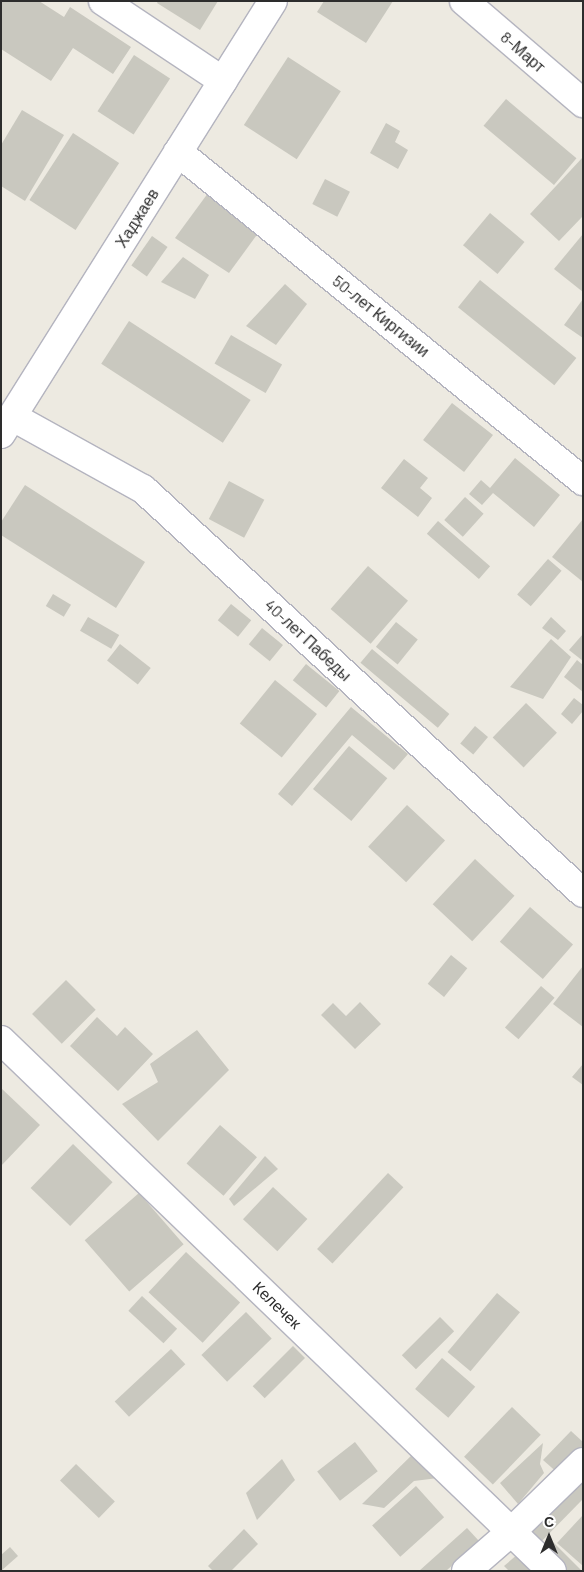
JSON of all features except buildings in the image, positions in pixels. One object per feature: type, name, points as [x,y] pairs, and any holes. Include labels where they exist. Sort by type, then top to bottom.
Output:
[{"type":"street","points":[[103,1],[223,81]]},
{"type":"street","name":"Хаджаев","points":[[7,426],[273,1]]},
{"type":"street","name":"8-Март","points":[[464,1],[583,103]]},
{"type":"street","name":"50-лет Киргизии","points":[[178,152],[583,481]]},
{"type":"street","name":"40-лет Пабеды","points":[[7,426],[143,489],[583,893]]},
{"type":"street","name":"Келечек","points":[[1,1040],[552,1571]]},
{"type":"street","points":[[466,1571],[512,1531],[583,1462]]}]
